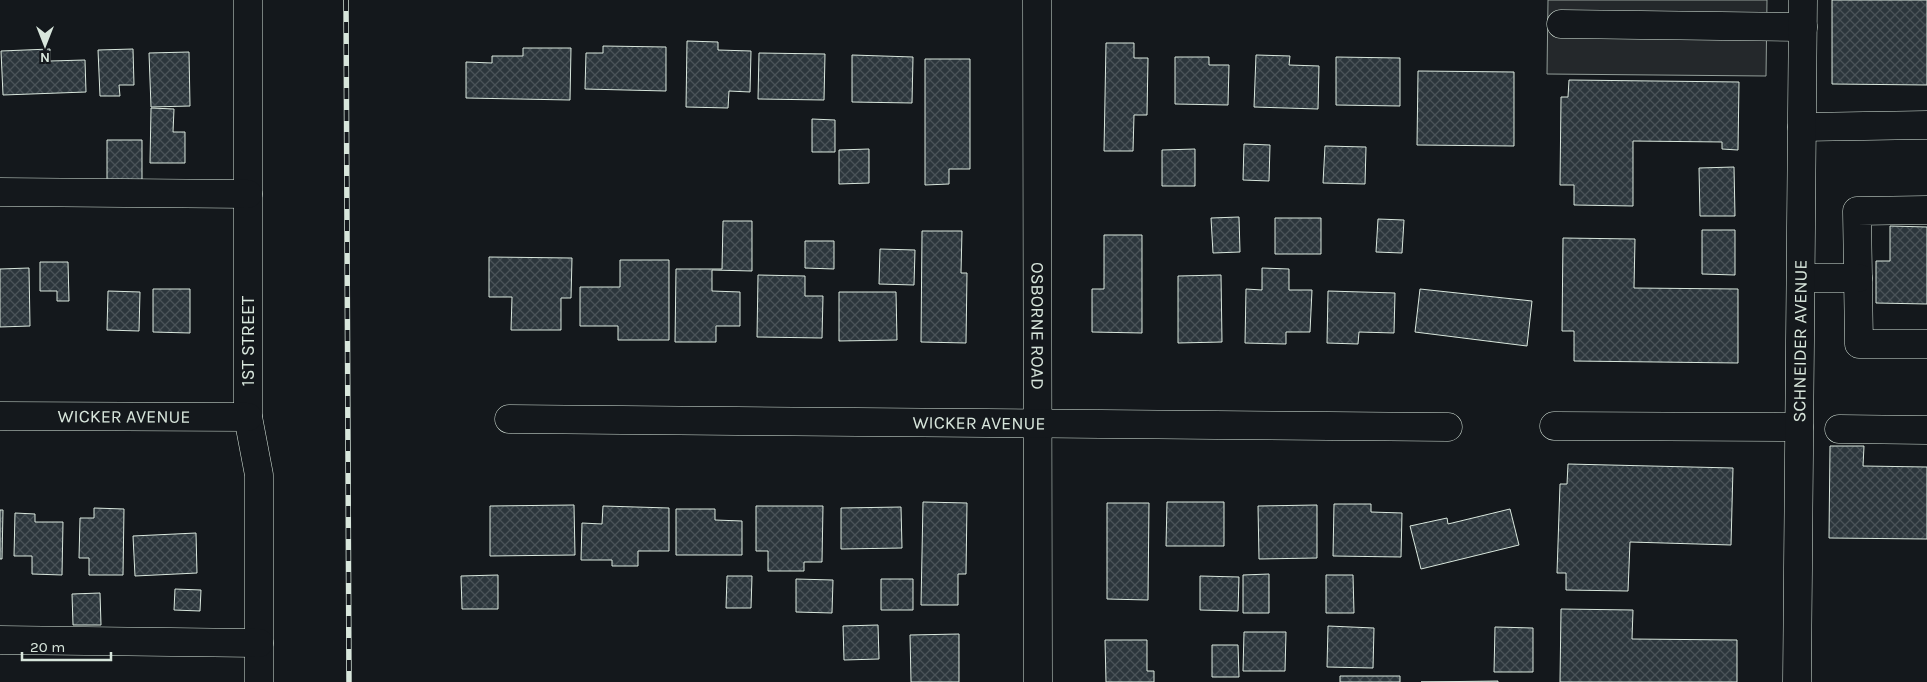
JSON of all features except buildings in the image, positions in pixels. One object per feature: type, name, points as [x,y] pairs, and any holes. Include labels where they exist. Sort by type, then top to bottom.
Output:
[{"type":"street","name":"1ST STREET","points":[[248,0],[248,417],[259,475],[259,682]]},
{"type":"street","name":"OSBORNE ROAD","points":[[1038,0],[1038,682]]},
{"type":"street","name":"SCHNEIDER AVENUE","points":[[1797,682],[1803,0]]},
{"type":"street","points":[[1561,24],[1803,27]]},
{"type":"street","points":[[1802,127],[1927,125]]},
{"type":"street","points":[[0,192],[248,194]]},
{"type":"street","points":[[1927,210],[1857,211],[1859,344],[1927,344]]},
{"type":"street","points":[[1801,278],[1858,278]]},
{"type":"street","name":"WICKER AVENUE","points":[[0,416],[248,417]]},
{"type":"street","name":"WICKER AVENUE","points":[[509,419],[1448,427]]},
{"type":"street","points":[[1554,426],[1799,427]]},
{"type":"street","points":[[1838,429],[1927,430]]},
{"type":"street","points":[[0,640],[259,642]]},
{"type":"shaded area","points":[[1548,0],[1767,0],[1766,76],[1547,74]]},
{"type":"railway","points":[[346,0],[349,682]]}]
